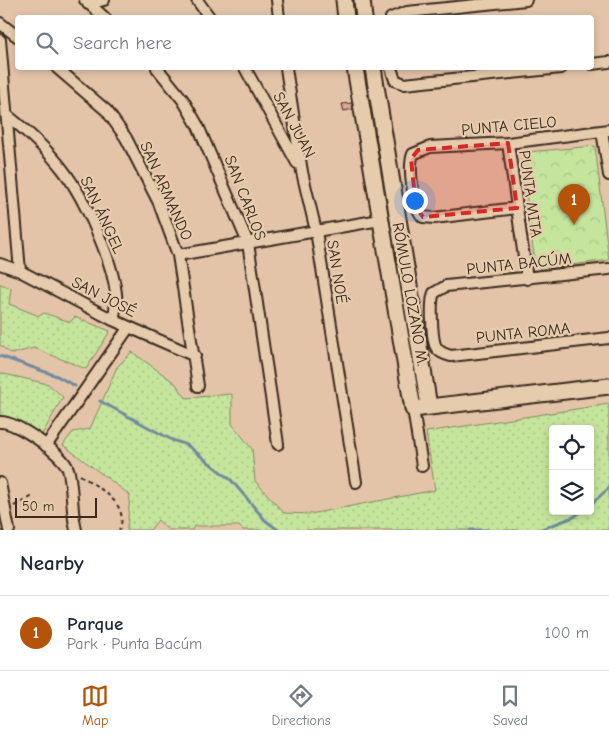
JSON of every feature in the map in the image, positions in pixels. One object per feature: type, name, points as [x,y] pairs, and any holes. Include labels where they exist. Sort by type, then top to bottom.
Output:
[{"type":"street","points":[[87,2],[104,0]]},
{"type":"street","points":[[197,0],[208,15]]},
{"type":"street","points":[[277,0],[279,15]]},
{"type":"street","points":[[344,0],[346,15]]},
{"type":"street","points":[[362,0],[364,15]]},
{"type":"street","points":[[399,15],[407,12],[526,0]]},
{"type":"street","points":[[87,2],[102,15]]},
{"type":"street","points":[[0,23],[15,35]]},
{"type":"street","points":[[0,40],[20,271]]},
{"type":"street","points":[[594,64],[609,62]]},
{"type":"street","name":"SAN ARMANDO","points":[[59,70],[102,106],[126,138],[159,203],[178,255],[195,356],[198,386]]},
{"type":"street","name":"SAN CARLOS","points":[[160,70],[183,100],[198,126],[248,242],[278,444]]},
{"type":"street","name":"SAN JUAN","points":[[246,70],[302,172]]},
{"type":"street","name":"SAN NOÉ","points":[[286,70],[302,172],[316,231],[356,482]]},
{"type":"street","name":"RÓMULO LOZANO M.","points":[[355,70],[412,409]]},
{"type":"street","points":[[372,70],[429,406]]},
{"type":"street","points":[[392,70],[397,82],[404,84],[541,70]]},
{"type":"street","name":"SAN ÁNGEL","points":[[8,116],[32,136],[63,170],[82,200],[114,284],[116,308],[112,320]]},
{"type":"street","points":[[605,131],[609,175]]},
{"type":"street","name":"PUNTA CIELO","points":[[517,208],[434,218],[423,216],[416,207],[411,169],[413,154],[430,147],[508,142],[605,131]]},
{"type":"street","name":"PUNTA MITA","points":[[508,142],[526,279]]},
{"type":"street","points":[[178,255],[380,220]]},
{"type":"street","name":"SAN JOSÉ","points":[[0,264],[20,271],[112,320],[195,356]]},
{"type":"street","name":"PUNTA BACÚM","points":[[442,354],[435,346],[432,302],[434,293],[446,286],[609,269]]},
{"type":"street","points":[[46,446],[129,327]]},
{"type":"street","name":"PUNTA ROMA","points":[[442,354],[451,356],[609,338]]},
{"type":"street","points":[[422,466],[412,409],[609,386]]},
{"type":"street","points":[[0,422],[7,422],[23,429],[46,446],[68,467],[76,530]]},
{"type":"street","points":[[0,483],[9,530]]},
{"type":"path","points":[[68,467],[111,497],[123,514],[119,530]]},
{"type":"path","points":[[4,508],[21,504],[32,496]]},
{"type":"highlighted area","points":[[508,143],[517,208],[423,217],[416,207],[411,159],[418,150]]},
{"type":"green space","points":[[595,146],[609,260],[540,269],[534,257],[522,158],[527,152]]},
{"type":"green space","points":[[0,284],[11,288],[9,304],[39,316],[44,313],[70,322],[75,317],[110,331],[86,369],[34,348],[11,354],[0,345]]},
{"type":"green space","points":[[132,352],[175,383],[186,398],[232,394],[232,424],[252,449],[255,481],[284,513],[310,514],[435,490],[426,432],[609,404],[609,530],[243,530],[239,526],[194,526],[192,530],[168,530],[158,520],[150,530],[127,530],[130,495],[63,445],[73,432],[90,429],[117,367]]},
{"type":"green space","points":[[0,373],[48,384],[63,397],[40,438],[0,417]]},
{"type":"building","points":[[352,103],[353,109],[344,111],[342,104]]},
{"type":"waterway","points":[[0,356],[57,376],[75,386]]},
{"type":"waterway","points":[[100,401],[172,440],[187,445],[232,481],[265,520],[278,530]]},
{"type":"waterway","points":[[594,501],[609,488]]},
{"type":"waterway","points":[[539,530],[576,515]]},
{"type":"waterway","points":[[470,530],[488,530]]},
{"type":"place","name":"Parque","points":[[574,225]]}]
